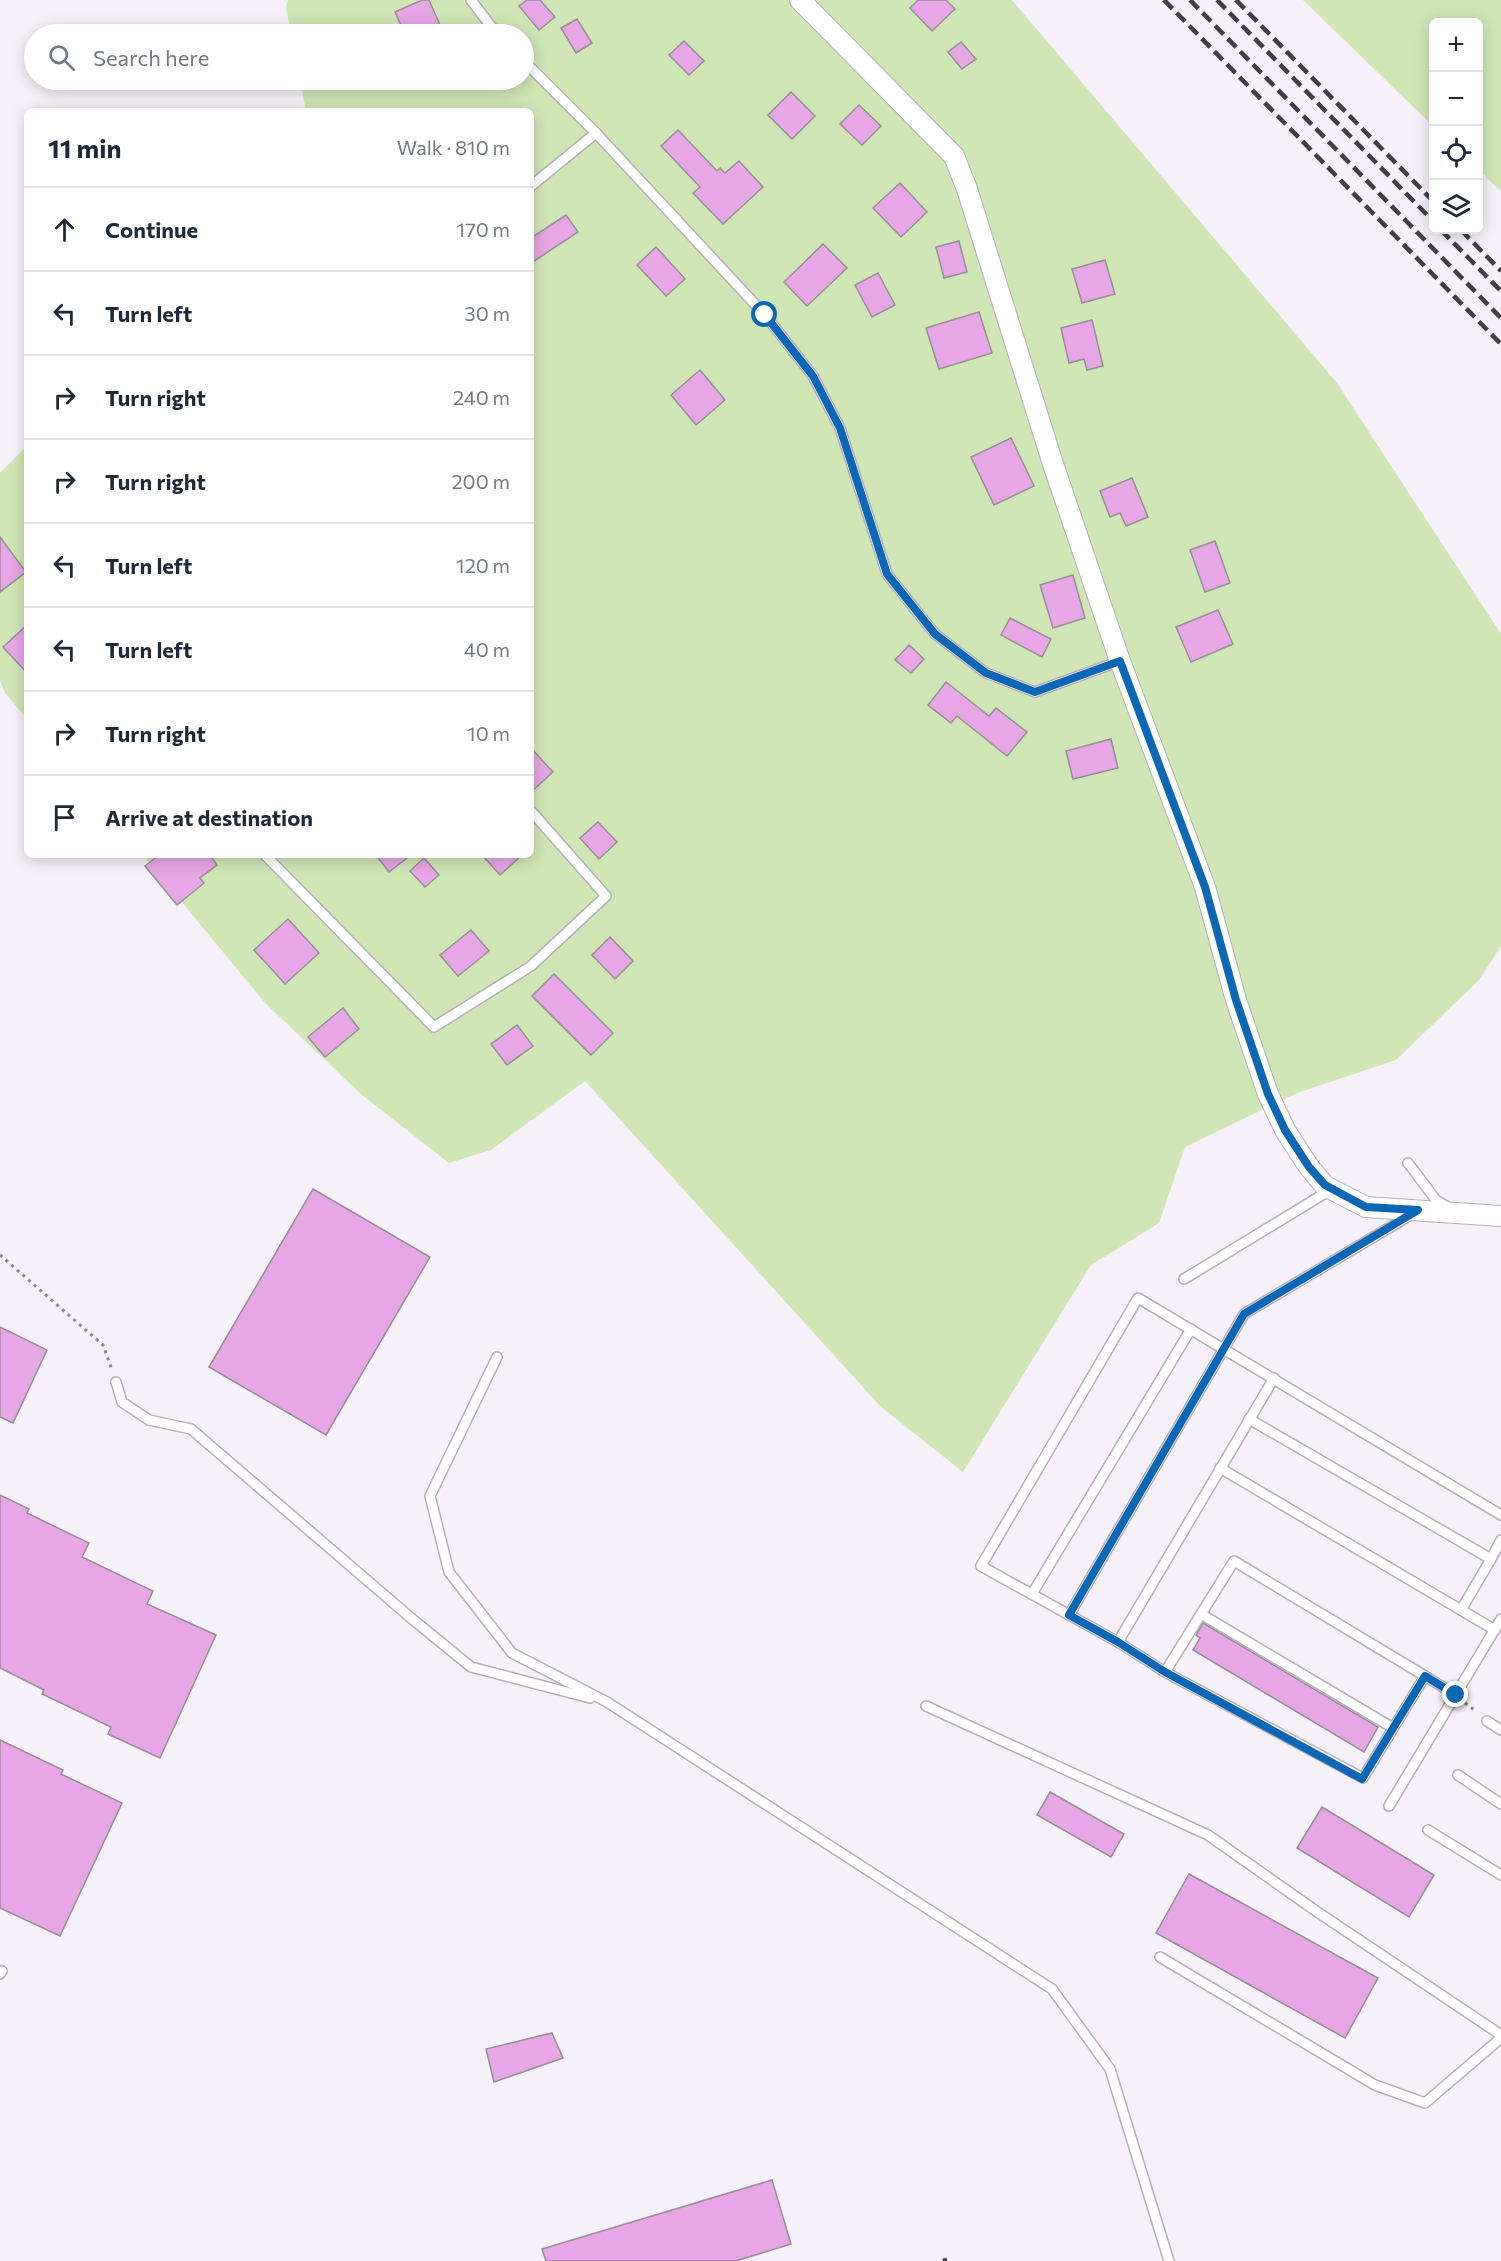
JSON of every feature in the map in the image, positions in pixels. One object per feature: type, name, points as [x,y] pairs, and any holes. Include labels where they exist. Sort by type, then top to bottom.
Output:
[{"type":"street","points":[[800,0],[954,156],[967,189],[1053,464],[1120,661],[1205,887],[1236,1000],[1268,1094],[1285,1130],[1309,1167],[1325,1185],[1366,1207],[1501,1216]]},
{"type":"lane","points":[[471,0],[489,24]]},
{"type":"lane","points":[[534,71],[765,315],[813,376],[840,428],[887,574],[935,634],[986,673],[1035,692],[1120,661]]},
{"type":"lane","points":[[534,184],[596,134]]},
{"type":"lane","points":[[268,858],[434,1027],[531,966],[606,896],[534,814]]},
{"type":"lane","points":[[1408,1163],[1436,1200],[1456,1213]]},
{"type":"lane","points":[[1184,1279],[1332,1189]]},
{"type":"lane","points":[[1069,1615],[1244,1314],[1418,1210]]},
{"type":"lane","points":[[1425,1676],[1362,1779],[1165,1672],[1118,1642],[981,1566],[1138,1298],[1501,1515]]},
{"type":"lane","points":[[1032,1594],[1191,1329]]},
{"type":"lane","points":[[497,1357],[430,1496],[449,1572],[512,1653],[607,1702],[1053,1989],[1110,2069],[1169,2261]]},
{"type":"lane","points":[[1118,1642],[1274,1378]]},
{"type":"lane","points":[[116,1382],[122,1402],[149,1420],[191,1429],[402,1611],[471,1667],[607,1702]]},
{"type":"lane","points":[[1249,1419],[1491,1559]]},
{"type":"lane","points":[[1220,1468],[1495,1630]]},
{"type":"lane","points":[[1461,1610],[1501,1540]]},
{"type":"lane","points":[[1165,1672],[1234,1561],[1456,1695]]},
{"type":"lane","points":[[1201,1614],[1393,1728]]},
{"type":"lane","points":[[1389,1806],[1501,1619]]},
{"type":"lane","points":[[926,1706],[1208,1835],[1501,2036],[1425,2103],[1375,2085],[1160,1957]]},
{"type":"lane","points":[[1487,1721],[1501,1730]]},
{"type":"lane","points":[[1458,1776],[1501,1804]]},
{"type":"lane","points":[[1428,1830],[1501,1875]]},
{"type":"path","points":[[0,1255],[103,1345],[116,1382]]},
{"type":"path","points":[[1456,1695],[1487,1721]]},
{"type":"green space","points":[[288,0],[1012,0],[1337,383],[1501,634],[1501,946],[1479,980],[1396,1060],[1297,1093],[1185,1147],[1159,1223],[1091,1265],[963,1472],[881,1407],[585,1081],[491,1150],[449,1163],[362,1095],[265,1003],[145,858],[534,858],[534,108],[305,108],[302,90],[534,90],[534,24],[289,24],[286,7]]},
{"type":"green space","points":[[1303,0],[1501,0],[1501,192],[1483,174],[1483,18],[1429,18],[1429,122]]},
{"type":"green space","points":[[24,449],[24,715],[5,693],[0,681],[0,473]]},
{"type":"building","points":[[422,0],[429,0],[440,24],[400,24],[395,12]]},
{"type":"building","points":[[527,0],[540,0],[555,17],[539,30],[519,6]]},
{"type":"building","points":[[918,0],[946,0],[955,9],[932,31],[910,8]]},
{"type":"building","points":[[577,19],[592,43],[576,53],[561,28]]},
{"type":"building","points":[[684,41],[704,61],[689,75],[669,55]]},
{"type":"building","points":[[961,42],[976,59],[962,69],[948,52]]},
{"type":"building","points":[[791,92],[815,116],[792,139],[768,115]]},
{"type":"building","points":[[859,105],[881,126],[862,145],[840,124]]},
{"type":"building","points":[[678,130],[717,171],[720,168],[725,173],[739,161],[763,187],[723,224],[693,193],[700,187],[661,146]]},
{"type":"building","points":[[900,183],[927,212],[901,237],[873,208]]},
{"type":"building","points":[[566,215],[578,232],[534,261],[534,236]]},
{"type":"building","points":[[959,241],[967,272],[944,278],[936,247]]},
{"type":"building","points":[[823,244],[847,268],[807,306],[784,282]]},
{"type":"building","points":[[656,247],[685,279],[666,296],[637,265]]},
{"type":"building","points":[[1105,260],[1115,294],[1082,303],[1072,269]]},
{"type":"building","points":[[878,273],[895,305],[872,317],[855,285]]},
{"type":"building","points":[[979,312],[992,353],[939,369],[926,328]]},
{"type":"building","points":[[1092,320],[1103,366],[1087,370],[1084,359],[1069,363],[1061,328]]},
{"type":"building","points":[[700,370],[725,400],[696,425],[671,395]]},
{"type":"building","points":[[1011,438],[1034,486],[994,505],[971,457]]},
{"type":"building","points":[[1132,478],[1148,517],[1126,526],[1120,513],[1110,517],[1100,491]]},
{"type":"building","points":[[0,537],[24,569],[24,574],[0,592]]},
{"type":"building","points":[[1215,541],[1230,583],[1205,592],[1190,550]]},
{"type":"building","points":[[1073,575],[1085,618],[1053,628],[1040,585]]},
{"type":"building","points":[[1218,610],[1233,644],[1191,662],[1176,627]]},
{"type":"building","points":[[1010,618],[1051,639],[1042,657],[1001,635]]},
{"type":"building","points":[[24,628],[24,670],[3,647]]},
{"type":"building","points":[[909,645],[924,659],[911,673],[895,660]]},
{"type":"building","points":[[946,682],[989,716],[996,708],[1027,732],[1007,756],[957,716],[951,723],[928,705]]},
{"type":"building","points":[[1111,739],[1118,768],[1073,779],[1066,751]]},
{"type":"building","points":[[534,751],[553,772],[534,789]]},
{"type":"building","points":[[598,822],[617,842],[599,859],[580,838]]},
{"type":"building","points":[[155,858],[212,858],[217,865],[200,878],[204,883],[177,905],[145,866]]},
{"type":"building","points":[[378,858],[407,858],[389,872]]},
{"type":"building","points":[[424,858],[439,875],[425,887],[410,871]]},
{"type":"building","points":[[485,858],[519,858],[500,875]]},
{"type":"building","points":[[288,919],[319,953],[285,984],[254,950]]},
{"type":"building","points":[[471,930],[489,951],[458,976],[440,955]]},
{"type":"building","points":[[610,937],[633,961],[615,979],[592,955]]},
{"type":"building","points":[[554,974],[613,1033],[591,1055],[532,996]]},
{"type":"building","points":[[343,1008],[359,1029],[325,1057],[308,1037]]},
{"type":"building","points":[[517,1025],[533,1046],[507,1065],[491,1044]]},
{"type":"building","points":[[313,1189],[430,1257],[326,1435],[209,1367]]},
{"type":"building","points":[[0,1327],[47,1350],[13,1423],[0,1417]]},
{"type":"building","points":[[0,1495],[29,1509],[27,1513],[89,1543],[82,1557],[153,1591],[147,1604],[216,1635],[160,1758],[108,1734],[111,1727],[42,1694],[44,1690],[0,1668]]},
{"type":"building","points":[[1203,1623],[1378,1727],[1364,1752],[1193,1650],[1200,1638],[1196,1635]]},
{"type":"building","points":[[0,1740],[63,1770],[61,1774],[122,1803],[60,1936],[0,1908]]},
{"type":"building","points":[[1050,1792],[1124,1834],[1111,1857],[1037,1815]]},
{"type":"building","points":[[1322,1807],[1434,1875],[1409,1917],[1297,1848]]},
{"type":"building","points":[[1189,1874],[1378,1978],[1345,2038],[1156,1933]]},
{"type":"building","points":[[552,2033],[563,2058],[494,2082],[486,2049]]},
{"type":"building","points":[[772,2180],[791,2244],[736,2261],[546,2261],[542,2249]]},
{"type":"railway","points":[[1164,0],[1501,344]]},
{"type":"railway","points":[[1190,0],[1501,318]]},
{"type":"railway","points":[[1217,0],[1429,217]]},
{"type":"railway","points":[[1236,0],[1429,197]]},
{"type":"railway","points":[[1445,234],[1501,291]]},
{"type":"railway","points":[[1465,234],[1501,271]]},
{"type":"railway","points":[[943,2261],[947,2260]]},
{"type":"route","points":[[765,315],[813,376],[840,428],[887,574],[935,634],[986,673],[1035,692],[1120,661],[1205,887],[1236,1000],[1268,1094],[1285,1130],[1309,1167],[1325,1185],[1366,1207],[1418,1210],[1244,1314],[1069,1615],[1118,1642],[1165,1672],[1362,1779],[1425,1676],[1456,1695]]}]
